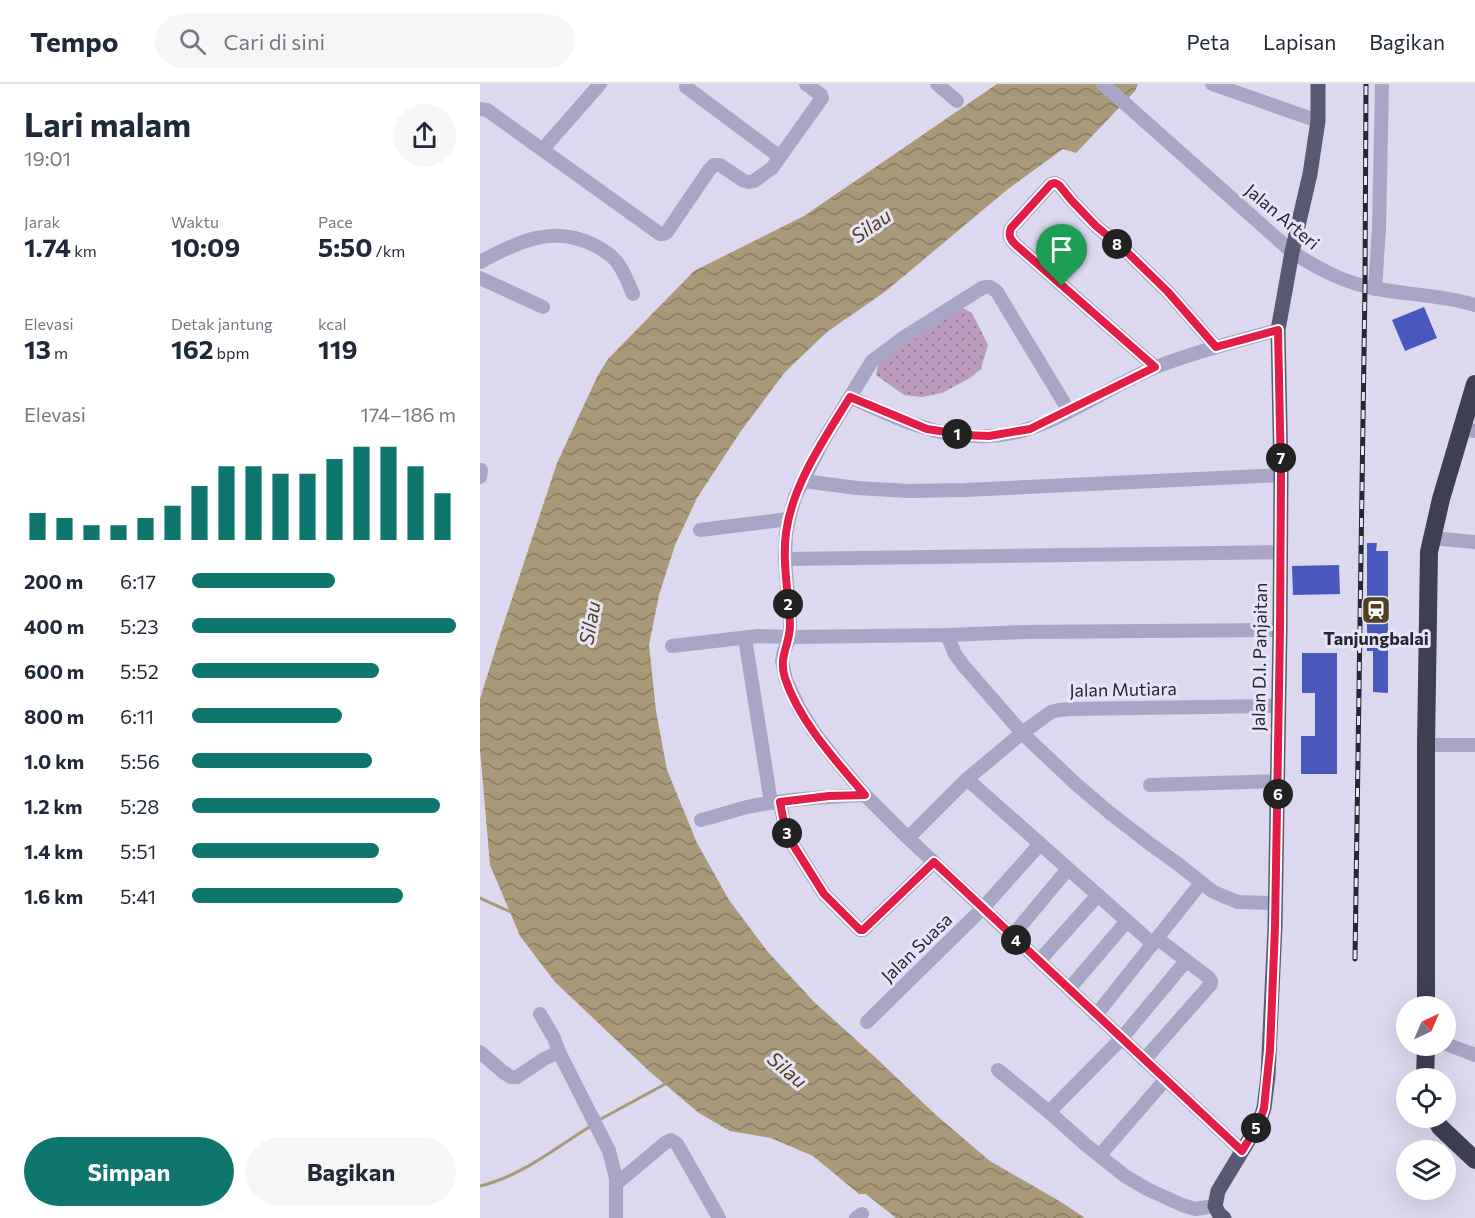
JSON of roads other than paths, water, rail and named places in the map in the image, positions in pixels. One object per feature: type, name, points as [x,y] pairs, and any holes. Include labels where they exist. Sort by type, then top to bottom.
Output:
[{"type":"highway","points":[[1426,996],[1426,745],[1431,538],[1441,499],[1469,430],[1475,384]]},
{"type":"highway","points":[[1441,1128],[1475,1160]]},
{"type":"main road","name":"Jalan D.I. Panjaitan","points":[[1220,1212],[1218,1191],[1259,1123],[1264,1108],[1268,1076],[1278,781],[1281,476],[1278,330],[1292,252],[1310,174],[1318,121],[1318,84]]},
{"type":"street","points":[[543,149],[600,84]]},
{"type":"street","points":[[480,109],[487,110],[663,234],[667,232],[714,165],[720,165],[748,182],[754,181],[772,168],[822,98],[806,84]]},
{"type":"street","points":[[937,84],[957,101]]},
{"type":"street","name":"Jalan Arteri","points":[[1103,84],[1292,252],[1317,268],[1347,281],[1375,289],[1458,300],[1475,305]]},
{"type":"street","points":[[1212,84],[1318,121]]},
{"type":"street","points":[[1375,289],[1379,228],[1382,84]]},
{"type":"street","points":[[686,87],[780,157]]},
{"type":"street","points":[[1155,367],[1010,239],[1011,228],[1051,184],[1059,185],[1096,226],[1126,251],[1168,292],[1216,347]]},
{"type":"street","points":[[480,262],[526,240],[548,235],[576,238],[601,249],[618,262],[633,294]]},
{"type":"street","points":[[480,278],[543,307]]},
{"type":"street","points":[[1069,411],[997,292],[991,287],[987,286],[903,338],[872,361],[823,441],[795,497],[789,519],[785,559],[790,636],[782,661],[786,680],[799,708],[814,732],[865,795],[983,909],[1242,1151]]},
{"type":"street","points":[[850,397],[927,429],[989,436],[1018,432],[1069,411],[1155,367],[1278,330]]},
{"type":"street","points":[[803,481],[857,488],[909,491],[1281,476]]},
{"type":"street","points":[[700,530],[789,519]]},
{"type":"street","points":[[1431,538],[1475,542]]},
{"type":"street","points":[[785,559],[1281,552]]},
{"type":"street","points":[[672,646],[772,635],[1280,630]]},
{"type":"street","points":[[947,635],[955,654],[963,665],[1022,733],[1110,813],[1212,891],[1238,902],[1275,903]]},
{"type":"street","points":[[745,638],[776,802],[790,840],[824,894],[860,930],[863,930],[934,862]]},
{"type":"street","name":"Jalan Mutiara","points":[[908,838],[967,779],[1022,733],[1044,717],[1059,710],[1278,706]]},
{"type":"street","points":[[1426,745],[1475,745]]},
{"type":"street","points":[[967,779],[1127,921],[1211,981],[1211,984],[1144,1060]]},
{"type":"street","points":[[1150,785],[1278,781]]},
{"type":"street","points":[[701,820],[776,802],[829,796],[865,795]]},
{"type":"street","name":"Jalan Suasa","points":[[867,1022],[983,909],[1040,844]]},
{"type":"street","points":[[1012,936],[1068,869]]},
{"type":"street","points":[[1096,1015],[1201,883]]},
{"type":"street","points":[[1039,961],[1098,895]]},
{"type":"street","points":[[1069,989],[1127,921]]},
{"type":"street","points":[[1049,1112],[1121,1039],[1186,961]]},
{"type":"street","points":[[540,1014],[609,1151],[616,1178],[616,1218]]},
{"type":"street","points":[[1456,1048],[1475,1055]]},
{"type":"street","points":[[480,1052],[502,1072],[511,1077],[517,1077],[559,1052]]},
{"type":"street","points":[[998,1070],[1125,1176],[1182,1205],[1220,1212]]},
{"type":"street","points":[[1100,1155],[1165,1080]]},
{"type":"street","points":[[616,1184],[670,1140],[677,1144],[719,1218]]},
{"type":"water","name":"Silau","points":[[997,84],[1138,84],[1135,91],[1076,153],[1063,149],[1008,189],[886,291],[827,332],[785,372],[741,431],[697,498],[675,545],[659,595],[649,645],[656,711],[667,770],[697,843],[729,900],[768,952],[814,1002],[937,1116],[990,1161],[1085,1218],[896,1218],[866,1194],[859,1194],[813,1156],[771,1138],[730,1131],[699,1113],[649,1071],[555,982],[520,936],[490,865],[480,749],[480,699],[557,463],[598,375],[608,359],[694,271],[804,216]]},
{"type":"waterway","points":[[480,898],[511,912]]},
{"type":"waterway","points":[[599,1120],[667,1083]]},
{"type":"waterway","points":[[480,1186],[510,1176],[591,1126]]},
{"type":"railway","points":[[1355,959],[1366,84]]},
{"type":"place","name":"Tanjungbalai","points":[[1376,610]]}]
